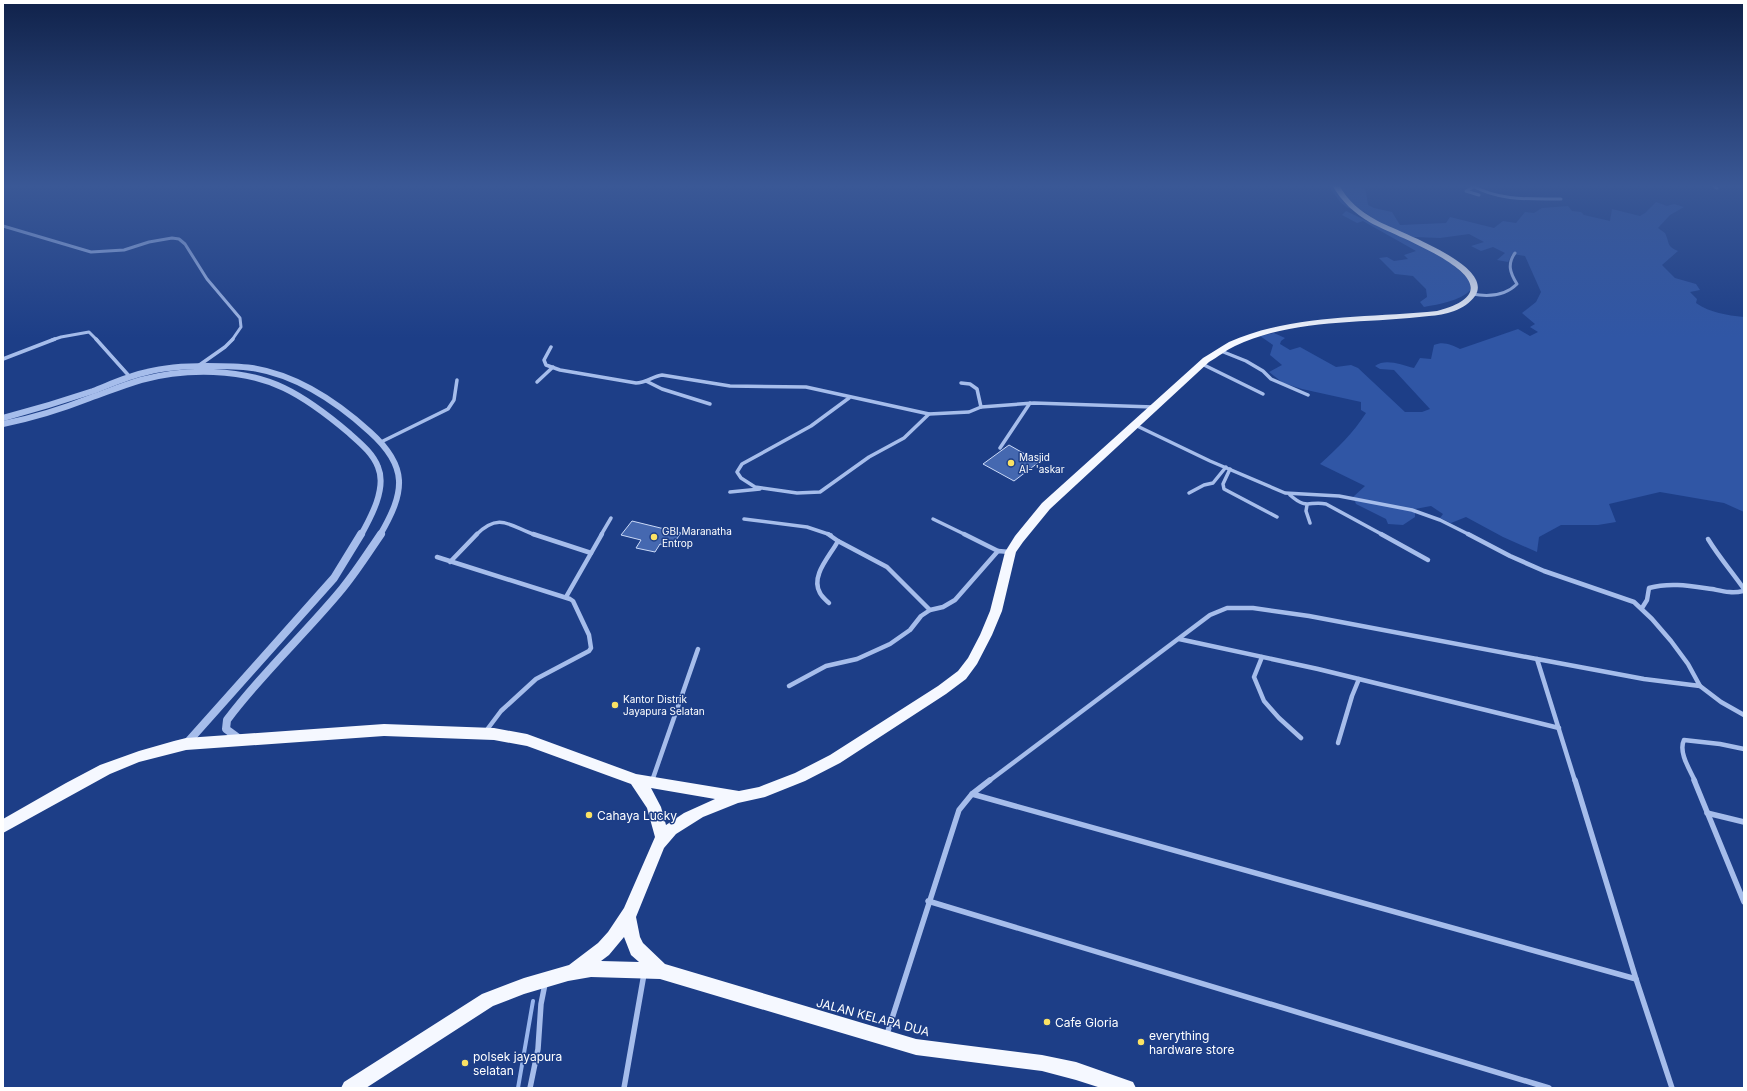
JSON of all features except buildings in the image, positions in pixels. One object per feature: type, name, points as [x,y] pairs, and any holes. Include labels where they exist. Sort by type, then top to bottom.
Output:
[{"type":"highway","points":[[662,838],[698,813],[739,797],[760,793],[800,777],[835,759],[942,690],[962,675],[973,661],[989,628],[996,611],[1011,552],[1019,539],[1046,506],[1202,364],[1221,351],[1235,343],[1255,335],[1293,327],[1437,313],[1464,304],[1475,288],[1474,282],[1463,268],[1444,255],[1404,236]]},
{"type":"highway","points":[[3,826],[93,775],[131,758],[186,744],[384,730],[484,734],[527,740],[636,780],[739,797]]},
{"type":"highway","points":[[568,973],[593,959],[606,948],[628,917],[662,838],[659,818],[648,794],[636,780]]},
{"type":"highway","points":[[628,917],[632,938],[637,949],[652,970]]},
{"type":"highway","points":[[350,1088],[488,1000],[546,979],[568,973],[591,969],[652,970]]},
{"type":"highway","name":"JALAN KELAPA DUA","points":[[652,970],[916,1047],[1042,1063],[1076,1071],[1127,1088]]},
{"type":"street","points":[[37,236],[91,252],[124,250],[149,242],[172,238],[185,244],[207,279],[240,318],[241,327],[235,337],[225,347],[186,373]]},
{"type":"street","points":[[1472,294],[1492,295],[1514,287],[1517,284],[1510,273],[1509,268],[1511,258],[1515,253]]},
{"type":"street","points":[[3,359],[61,337],[89,332],[130,377]]},
{"type":"street","points":[[551,348],[544,360],[546,365],[636,383],[646,381],[654,376],[662,375],[730,386],[806,387],[849,398],[929,414],[969,412],[981,407],[1030,403],[1154,407]]},
{"type":"street","points":[[1221,351],[1246,361],[1263,371],[1271,379],[1308,395]]},
{"type":"street","points":[[1202,364],[1263,394]]},
{"type":"street","points":[[3,418],[70,399],[130,377],[154,370],[198,366],[251,368],[285,377],[321,394],[381,442],[393,456],[397,467],[400,486],[395,504],[378,538],[339,592],[273,664],[227,720],[226,730],[241,740]]},
{"type":"street","points":[[537,382],[553,367]]},
{"type":"street","points":[[3,424],[22,420],[126,384],[160,375],[203,372],[256,379],[297,394],[344,428],[364,448],[379,467],[382,480],[379,495],[355,545],[334,577],[186,744]]},
{"type":"street","points":[[381,442],[448,409],[454,400],[457,380]]},
{"type":"street","points":[[646,381],[662,389],[710,404]]},
{"type":"street","points":[[961,383],[970,384],[977,389],[981,407]]},
{"type":"street","points":[[849,398],[800,433],[739,467],[737,472],[741,478],[750,485],[762,488],[797,493],[820,492],[869,457],[904,438],[929,414]]},
{"type":"street","points":[[1000,448],[1030,403]]},
{"type":"street","points":[[1135,425],[1156,436],[1290,494],[1297,500],[1307,505],[1317,503],[1326,504],[1428,560]]},
{"type":"street","points":[[1189,493],[1204,485],[1213,483],[1228,468]]},
{"type":"street","points":[[1228,468],[1223,484],[1224,489],[1277,517]]},
{"type":"street","points":[[730,492],[762,488]]},
{"type":"street","points":[[1290,494],[1339,496],[1412,510],[1440,520],[1510,556],[1544,571],[1634,602],[1642,608],[1673,643],[1700,686],[1734,710],[1744,715]]},
{"type":"street","points":[[1307,505],[1306,511],[1310,523]]},
{"type":"street","points":[[566,598],[611,518]]},
{"type":"street","points":[[744,519],[806,527],[825,532],[838,541],[887,566],[930,610]]},
{"type":"street","points":[[933,519],[998,551],[1011,552]]},
{"type":"street","points":[[450,562],[485,526],[501,522],[511,524],[529,533],[591,553]]},
{"type":"street","points":[[1642,608],[1647,600],[1649,588],[1653,586],[1664,585],[1694,587],[1734,593],[1743,591],[1741,584],[1721,560],[1708,539]]},
{"type":"street","points":[[830,602],[820,593],[818,582],[820,570],[838,541]]},
{"type":"street","points":[[789,686],[826,666],[857,659],[890,644],[910,630],[924,614],[930,610],[943,607],[955,600],[998,551]]},
{"type":"street","points":[[437,557],[573,601],[589,635],[591,648],[585,654],[536,679],[501,711],[484,734]]},
{"type":"street","points":[[885,1038],[928,901],[959,810],[972,794],[1210,615],[1227,608],[1253,608],[1309,616],[1644,679],[1700,686]]},
{"type":"street","points":[[1179,639],[1359,679],[1559,728]]},
{"type":"street","points":[[651,783],[698,649]]},
{"type":"street","points":[[1262,657],[1254,678],[1264,701],[1279,718],[1301,738]]},
{"type":"street","points":[[1537,659],[1636,979],[1672,1088]]},
{"type":"street","points":[[1338,743],[1359,679]]},
{"type":"street","points":[[1744,749],[1713,743],[1684,740],[1682,744],[1683,752],[1744,902]]},
{"type":"street","points":[[972,794],[1636,979]]},
{"type":"street","points":[[1707,813],[1744,822]]},
{"type":"street","points":[[928,901],[1549,1088]]},
{"type":"street","points":[[624,1088],[652,970]]},
{"type":"street","points":[[530,1088],[536,1069],[540,1036],[541,1002],[546,979]]},
{"type":"shaded area","points":[[1389,236],[1455,236],[1440,238],[1415,237],[1410,239],[1443,256],[1469,279],[1471,290],[1461,297],[1424,307],[1420,302],[1427,297],[1426,289],[1413,276],[1395,274],[1379,258],[1387,257],[1394,261],[1408,259],[1404,255],[1416,251]]},
{"type":"shaded area","points":[[1473,236],[1666,236],[1670,246],[1678,251],[1662,265],[1675,278],[1696,284],[1700,290],[1690,292],[1697,299],[1696,303],[1713,311],[1744,317],[1744,512],[1724,503],[1660,492],[1609,504],[1616,522],[1598,525],[1561,525],[1539,537],[1537,552],[1503,537],[1466,517],[1451,523],[1440,518],[1443,514],[1431,506],[1415,509],[1415,517],[1403,525],[1388,524],[1386,519],[1356,504],[1353,497],[1365,486],[1320,464],[1345,440],[1366,413],[1361,410],[1361,402],[1302,389],[1283,383],[1269,372],[1282,365],[1270,355],[1273,345],[1260,336],[1274,333],[1285,338],[1280,344],[1290,350],[1300,347],[1336,367],[1351,365],[1358,368],[1405,412],[1422,412],[1430,409],[1394,370],[1380,369],[1375,366],[1389,362],[1414,368],[1420,358],[1431,359],[1434,345],[1441,343],[1460,349],[1518,329],[1530,336],[1538,332],[1530,327],[1535,324],[1522,313],[1536,302],[1541,292],[1525,256],[1512,254],[1508,262],[1497,260],[1505,253],[1493,247],[1481,251],[1471,246],[1484,242]]},
{"type":"waterway","points":[[518,1088],[533,1001]]},
{"type":"place","name":"Masjid Al- 'askar","points":[[1011,463]]},
{"type":"place","name":"GBI Maranatha Entrop","points":[[654,537]]},
{"type":"place","name":"Kantor Distrik Jayapura Selatan","points":[[615,705]]},
{"type":"place","name":"Cahaya Lucky","points":[[589,815]]},
{"type":"place","name":"Cafe Gloria","points":[[1047,1022]]},
{"type":"place","name":"everything hardware store","points":[[1141,1042]]},
{"type":"place","name":"polsek jayapura selatan","points":[[465,1063]]}]
